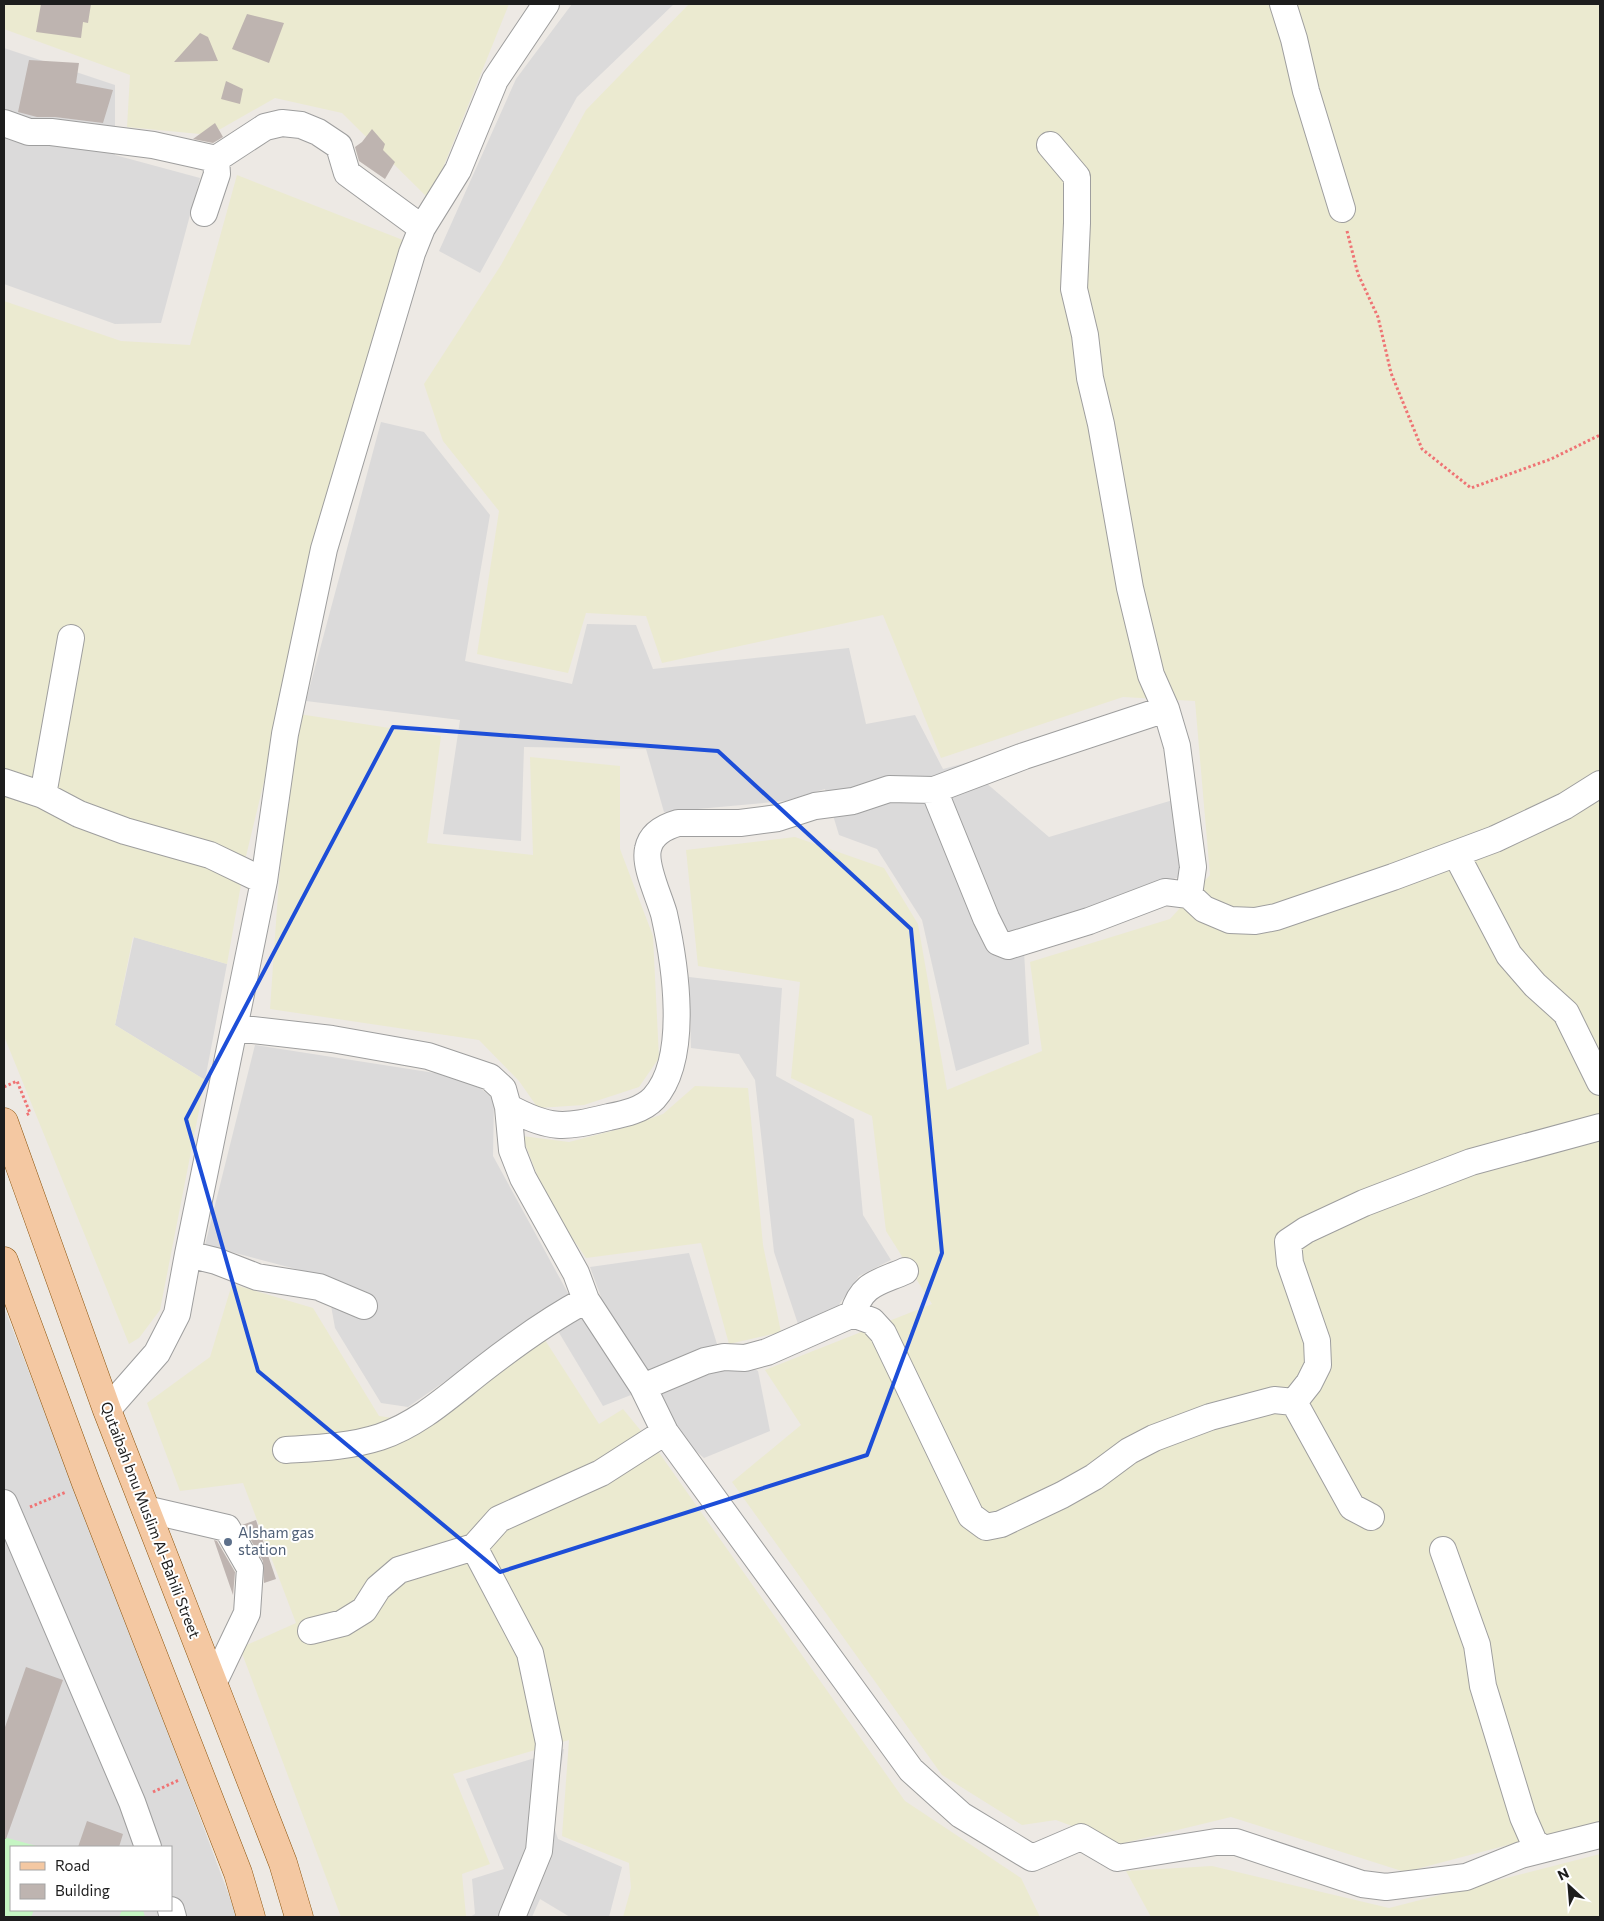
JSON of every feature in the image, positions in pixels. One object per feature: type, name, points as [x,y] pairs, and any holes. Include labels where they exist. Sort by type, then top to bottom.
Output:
[{"type":"main road","name":"Qutaibah bnu Muslim Al-Bahili Street","points":[[4,1122],[106,1410],[282,1863],[299,1917]]},
{"type":"main road","points":[[4,1261],[86,1483],[235,1864],[252,1917]]},
{"type":"street","points":[[106,1410],[157,1353],[177,1314],[264,881],[285,734],[324,548],[400,289],[422,228],[458,170],[495,80],[546,4]]},
{"type":"street","points":[[1283,4],[1294,39],[1306,90],[1342,210]]},
{"type":"street","points":[[4,123],[29,132],[51,132],[153,145],[216,159],[265,127],[282,123],[302,125],[318,132],[339,146],[347,173],[422,228]]},
{"type":"street","points":[[1050,145],[1077,177],[1078,223],[1074,289],[1085,335],[1090,378],[1102,424],[1130,588],[1151,675],[1166,710],[1177,746],[1193,867],[1189,895]]},
{"type":"street","points":[[204,213],[217,174],[216,159]]},
{"type":"street","points":[[43,795],[71,638]]},
{"type":"street","points":[[508,1107],[530,1120],[545,1124],[570,1126],[639,1109],[653,1099],[664,1083],[674,1055],[675,990],[664,914],[647,856],[648,846],[656,833],[678,823],[740,823],[778,818],[806,808],[853,801],[889,789],[934,790],[1130,719],[1166,710]]},
{"type":"street","points":[[4,782],[43,795],[79,814],[210,855],[264,881]]},
{"type":"street","points":[[934,790],[986,918],[998,942],[1008,946],[1088,921],[1165,892],[1189,895],[1204,909],[1230,920],[1254,921],[1284,915],[1495,839],[1565,806],[1600,784]]},
{"type":"street","points":[[1456,854],[1509,955],[1529,980],[1566,1013],[1600,1082]]},
{"type":"street","points":[[235,1028],[332,1039],[428,1056],[490,1076],[503,1089],[508,1107],[512,1150],[523,1178],[576,1273],[586,1300],[643,1387],[665,1432],[911,1770],[961,1815],[1032,1858],[1081,1836],[1117,1858],[1216,1842],[1236,1842],[1362,1884],[1386,1887],[1466,1877],[1521,1855],[1600,1835]]},
{"type":"street","points":[[1294,1402],[1309,1383],[1318,1365],[1317,1341],[1290,1263],[1288,1242],[1306,1230],[1364,1203],[1471,1162],[1600,1127]]},
{"type":"street","points":[[188,1254],[216,1261],[257,1277],[319,1287],[364,1306]]},
{"type":"street","points":[[853,1314],[858,1298],[865,1290],[905,1271]]},
{"type":"street","points":[[286,1450],[353,1444],[381,1436],[408,1424],[450,1398],[482,1370],[559,1314],[586,1300]]},
{"type":"street","points":[[643,1387],[705,1361],[724,1357],[744,1358],[767,1352],[853,1314],[872,1321],[883,1333],[971,1516],[986,1526],[1001,1524],[1062,1496],[1094,1477],[1129,1451],[1154,1438],[1210,1416],[1274,1400],[1294,1402]]},
{"type":"street","points":[[1294,1402],[1352,1507],[1371,1517]]},
{"type":"street","points":[[311,1631],[343,1623],[364,1610],[378,1588],[399,1570],[474,1547],[499,1519],[601,1473],[665,1432]]},
{"type":"street","points":[[145,1509],[227,1528],[250,1568],[247,1613],[213,1684]]},
{"type":"street","points":[[6,1510],[132,1802],[148,1846]]},
{"type":"street","points":[[474,1547],[530,1653],[549,1743],[538,1852],[512,1917]]},
{"type":"street","points":[[1443,1550],[1477,1645],[1483,1686],[1523,1817],[1534,1842],[1544,1849]]},
{"type":"path","points":[[1342,210],[1358,274],[1378,317],[1391,372],[1422,449],[1470,488],[1551,459],[1600,435]]},
{"type":"path","points":[[4,1087],[17,1081],[30,1113]]},
{"type":"path","points":[[6,1510],[86,1483]]},
{"type":"path","points":[[132,1802],[181,1779]]},
{"type":"highlighted area","points":[[393,727],[718,751],[911,929],[942,1253],[867,1455],[500,1572],[258,1371],[186,1119]]},
{"type":"shaded area","points":[[572,4],[674,4],[577,97],[480,273],[439,251],[516,79]]},
{"type":"shaded area","points":[[4,48],[115,85],[115,155],[200,178],[161,323],[115,324],[4,284]]},
{"type":"shaded area","points":[[381,422],[424,432],[490,515],[465,661],[572,684],[587,624],[636,625],[653,669],[849,648],[866,724],[915,715],[943,769],[973,761],[985,782],[1049,837],[1173,800],[1182,876],[1023,932],[1029,1044],[956,1071],[922,920],[877,849],[839,835],[825,789],[785,801],[664,812],[646,749],[524,747],[521,841],[443,834],[460,720],[306,701]]},
{"type":"shaded area","points":[[134,937],[227,964],[205,1080],[115,1025]]},
{"type":"shaded area","points":[[689,977],[782,988],[776,1076],[854,1119],[863,1215],[891,1260],[859,1276],[836,1309],[798,1324],[774,1252],[755,1080],[739,1054],[691,1048]]},
{"type":"shaded area","points":[[255,1045],[467,1078],[494,1099],[493,1156],[569,1295],[408,1407],[381,1403],[335,1328],[326,1277],[205,1245]]},
{"type":"shaded area","points":[[689,1253],[717,1344],[758,1371],[770,1431],[704,1458],[631,1395],[603,1406],[558,1331],[601,1297],[590,1267]]},
{"type":"shaded area","points":[[4,1307],[178,1759],[237,1917],[4,1917]]},
{"type":"shaded area","points":[[564,1749],[552,1821],[558,1839],[622,1867],[609,1917],[570,1917],[540,1899],[532,1917],[470,1917],[475,1914],[472,1879],[504,1869],[466,1779]]},
{"type":"green space","points":[[4,4],[509,4],[430,200],[342,113],[275,98],[210,135],[127,127],[130,75],[4,29]]},
{"type":"green space","points":[[689,4],[1600,4],[1600,1821],[1405,1872],[1231,1817],[1120,1844],[1056,1820],[1022,1825],[942,1775],[732,1482],[801,1425],[765,1370],[932,1304],[886,1231],[872,1116],[791,1078],[800,982],[698,966],[686,850],[795,837],[884,868],[918,924],[947,1090],[1042,1051],[1030,962],[1170,919],[1210,875],[1195,701],[1123,697],[941,758],[883,615],[662,663],[646,616],[586,613],[568,673],[477,654],[499,511],[443,441],[424,384],[501,265],[586,110]]},
{"type":"green space","points":[[237,175],[408,242],[315,571],[246,856],[227,964],[133,937],[115,1025],[205,1080],[160,1310],[139,1338],[129,1344],[4,1036],[4,301],[121,341],[190,345]]},
{"type":"green space","points":[[299,714],[441,736],[427,843],[533,855],[530,757],[620,766],[620,849],[653,936],[659,1058],[639,1087],[584,1105],[538,1108],[519,1081],[479,1040],[270,1009],[279,879]]},
{"type":"green space","points":[[695,1086],[748,1088],[763,1245],[781,1332],[729,1344],[701,1243],[586,1258],[548,1203],[522,1136],[569,1142],[627,1127],[663,1114]]},
{"type":"green space","points":[[232,1284],[313,1308],[379,1416],[428,1423],[545,1340],[599,1424],[623,1409],[660,1454],[905,1801],[1021,1878],[1040,1917],[623,1917],[631,1888],[629,1863],[562,1836],[569,1740],[453,1774],[490,1864],[462,1874],[466,1916],[341,1917],[240,1648],[296,1623],[243,1483],[180,1491],[147,1403],[210,1357]]},
{"type":"green space","points":[[4,1837],[36,1846],[10,1846],[10,1911],[34,1911],[31,1917],[4,1917]]},
{"type":"green space","points":[[1600,1854],[1600,1917],[1151,1917],[1126,1871],[1212,1866],[1389,1908]]},
{"type":"green space","points":[[122,1911],[143,1911],[145,1917],[119,1917]]},
{"type":"building","points":[[41,4],[91,4],[88,23],[83,22],[81,38],[36,32]]},
{"type":"building","points":[[247,14],[284,23],[269,63],[232,49]]},
{"type":"building","points":[[200,33],[208,37],[218,61],[174,62]]},
{"type":"building","points":[[29,60],[79,63],[76,83],[113,90],[103,123],[55,117],[37,117],[18,112]]},
{"type":"building","points":[[226,81],[243,89],[240,104],[221,99]]},
{"type":"building","points":[[215,123],[223,137],[213,143],[193,139]]},
{"type":"building","points":[[372,129],[385,144],[383,150],[395,162],[385,179],[359,161],[355,147],[362,142]]},
{"type":"building","points":[[256,1520],[276,1579],[264,1583],[263,1561],[242,1525]]},
{"type":"building","points":[[214,1540],[217,1541],[235,1572],[233,1595]]},
{"type":"building","points":[[26,1667],[63,1680],[6,1839],[4,1839],[4,1730]]},
{"type":"building","points":[[87,1821],[123,1834],[119,1846],[78,1846]]},
{"type":"place","name":"Alsham gas station","points":[[228,1542]]}]
